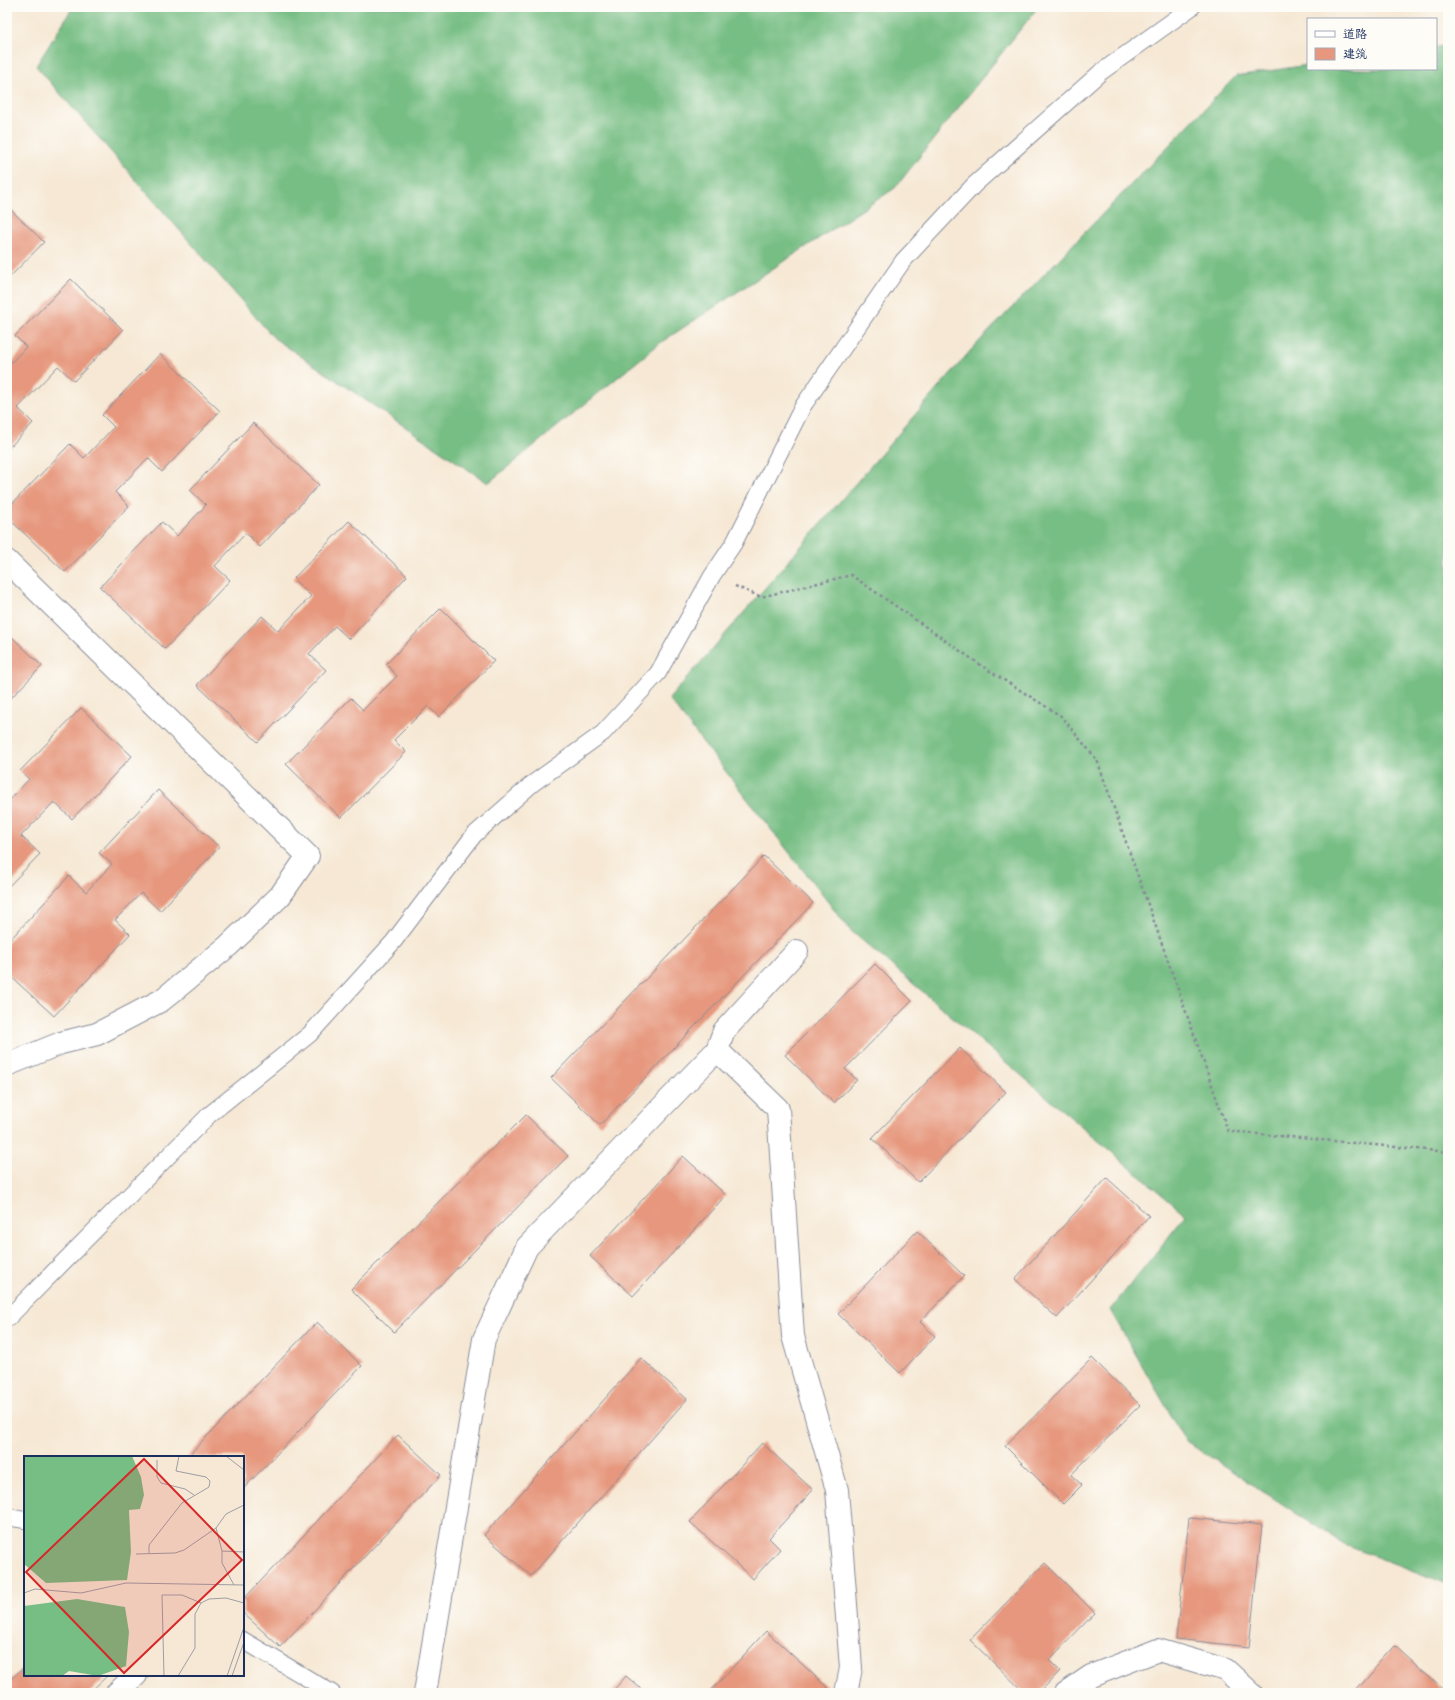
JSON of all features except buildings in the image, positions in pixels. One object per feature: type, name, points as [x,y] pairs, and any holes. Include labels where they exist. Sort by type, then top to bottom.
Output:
[{"type":"street","points":[[7,561],[308,856],[280,896],[228,946],[162,1000],[96,1034],[61,1043],[7,1066]]},
{"type":"street","points":[[425,1693],[484,1339],[527,1247],[717,1050],[724,1031],[797,951]]},
{"type":"street","points":[[717,1050],[778,1109],[793,1336],[837,1490],[851,1668],[846,1693]]},
{"type":"street","points":[[1066,1693],[1090,1676],[1158,1650],[1226,1670],[1252,1693]]},
{"type":"street","points":[[117,1693],[135,1676]]},
{"type":"lane","points":[[7,1319],[209,1115],[310,1034],[394,941],[474,835],[532,784],[603,733],[658,673],[712,576],[734,543],[803,406],[903,261],[974,185],[1101,72],[1192,7]]},
{"type":"lane","points":[[7,1517],[24,1520]]},
{"type":"lane","points":[[244,1641],[332,1693]]},
{"type":"path","points":[[712,576],[761,597],[851,575],[985,668],[1061,716],[1098,760],[1228,1131],[1448,1152]]},
{"type":"green space","points":[[73,7],[1038,7],[895,188],[660,343],[488,483],[274,338],[36,66]]},
{"type":"green space","points":[[1448,46],[1448,1584],[1345,1545],[1186,1441],[1110,1310],[1186,1215],[850,930],[669,699],[972,349],[1236,76],[1307,65],[1307,70],[1437,70],[1437,47]]}]
